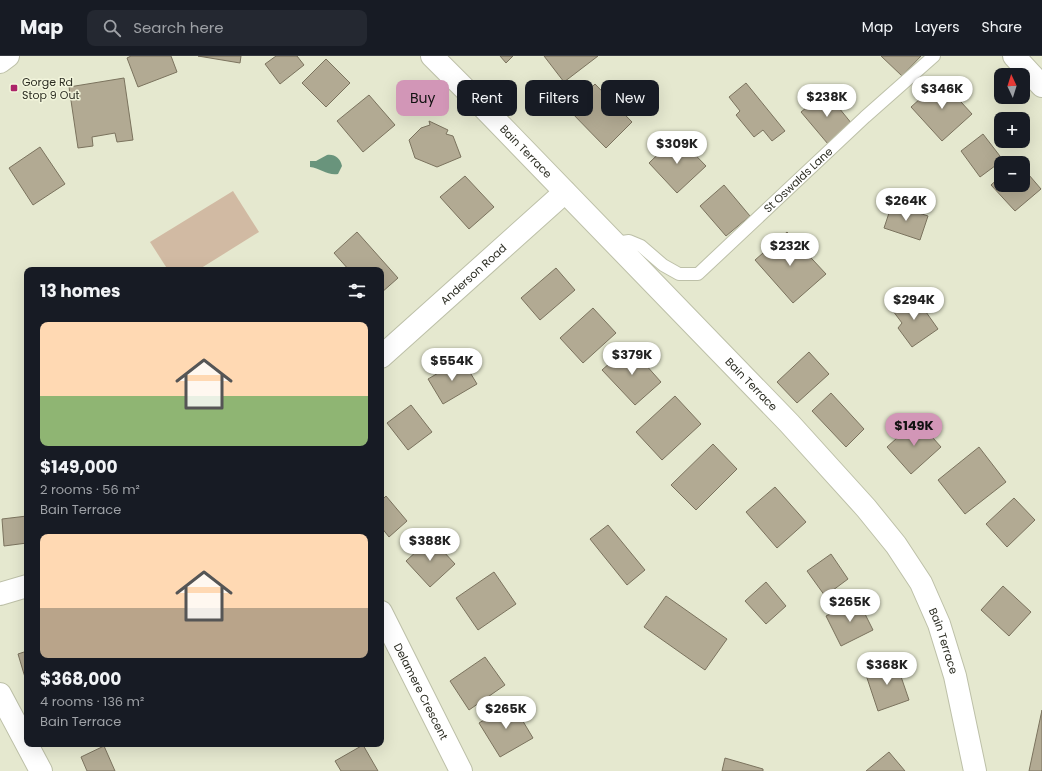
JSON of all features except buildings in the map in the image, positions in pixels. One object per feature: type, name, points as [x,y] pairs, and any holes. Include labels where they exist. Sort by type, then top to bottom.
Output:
[{"type":"street","points":[[0,62],[8,56]]},
{"type":"street","name":"Bain Terrace","points":[[432,56],[788,423],[866,508],[896,545],[921,583],[939,624],[955,676],[975,771]]},
{"type":"street","points":[[1014,56],[1042,86]]},
{"type":"street","name":"Anderson Road","points":[[384,354],[565,192]]},
{"type":"street","points":[[0,594],[24,587]]},
{"type":"street","name":"Delamere Crescent","points":[[384,618],[461,771]]},
{"type":"street","points":[[0,694],[24,739]]},
{"type":"street","points":[[28,747],[41,771]]},
{"type":"lane","name":"St Oswalds Lane","points":[[615,243],[629,241],[641,246],[663,265],[679,274],[698,274],[865,117],[934,56]]},
{"type":"shaded area","points":[[327,155],[335,156],[340,161],[342,166],[338,174],[331,174],[310,167],[310,161],[316,161]]},
{"type":"shaded area","points":[[233,191],[259,232],[203,267],[166,267],[150,242]]},
{"type":"place","name":"Gorge Rd Stop 9 Out","points":[[14,88]]}]
